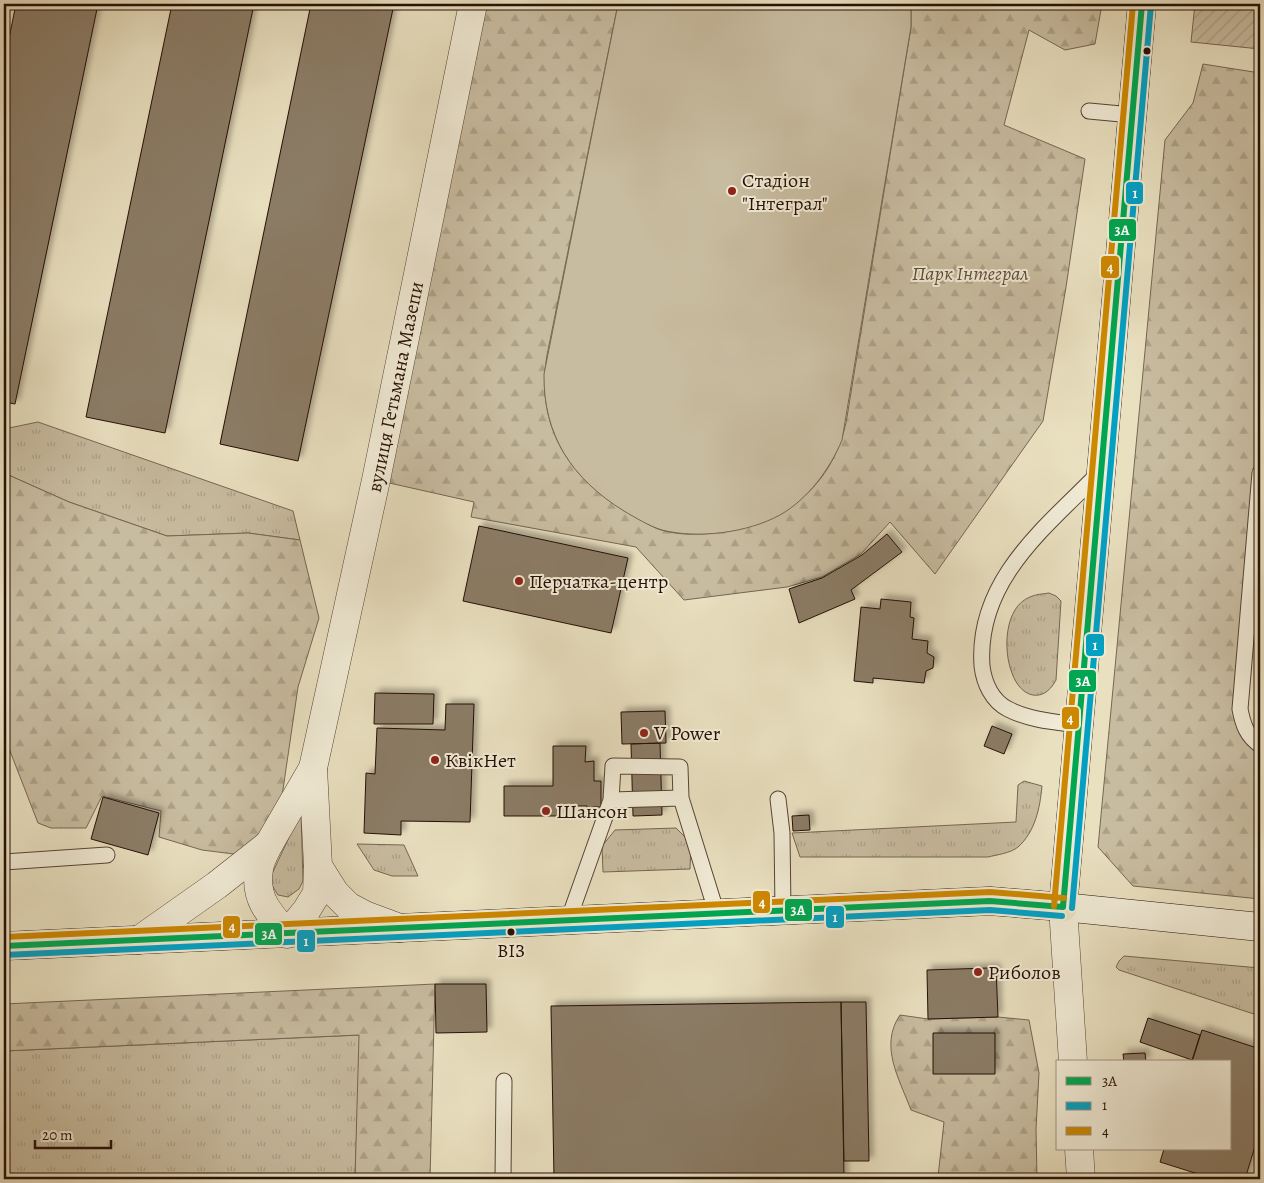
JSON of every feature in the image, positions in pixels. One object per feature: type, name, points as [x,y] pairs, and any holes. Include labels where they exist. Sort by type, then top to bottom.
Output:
[{"type":"main road","points":[[4,946],[990,901],[1063,907],[1142,4]]},
{"type":"street","name":"вулиця Гетьмана Мазепи","points":[[313,768],[376,480],[473,4]]},
{"type":"street","points":[[313,768],[318,866],[316,894],[306,911],[287,934],[268,912],[259,894],[259,869],[268,844],[313,768]]},
{"type":"street","points":[[139,940],[217,885],[268,844]]},
{"type":"street","points":[[318,866],[335,893],[348,906],[365,915],[400,928]]},
{"type":"street","points":[[1072,1060],[1063,907],[1260,927]]},
{"type":"street","points":[[1079,1150],[1081,1179]]},
{"type":"lane","points":[[1089,111],[1132,115]]},
{"type":"lane","points":[[1078,725],[1042,719],[1007,709],[992,697],[983,674],[981,651],[985,624],[997,592],[1025,547],[1101,471]]},
{"type":"lane","points":[[1260,474],[1240,709],[1243,724],[1249,736],[1260,745]]},
{"type":"lane","points":[[568,921],[612,800],[613,766],[680,767],[681,798],[717,914]]},
{"type":"lane","points":[[612,800],[681,798]]},
{"type":"lane","points":[[778,799],[782,833],[783,911]]},
{"type":"lane","points":[[4,862],[107,855]]},
{"type":"lane","points":[[503,1179],[504,1081]]},
{"type":"green space","name":"Парк Інтеграл","points":[[473,4],[618,4],[547,355],[546,405],[552,428],[561,448],[590,485],[609,500],[653,527],[674,533],[694,534],[737,529],[760,523],[780,513],[799,501],[815,486],[828,468],[839,447],[846,423],[911,27],[911,4],[1102,4],[1095,44],[1065,50],[1029,30],[1004,125],[1085,159],[1043,421],[935,574],[890,522],[861,554],[822,577],[787,587],[684,600],[636,547],[471,517],[474,502],[376,480]]},
{"type":"green space","name":"Стадіон \"Інтеграл\"","points":[[618,4],[911,4],[911,27],[842,440],[831,462],[800,501],[780,515],[738,530],[706,534],[676,533],[652,526],[624,511],[589,485],[576,470],[555,436],[549,417],[545,396],[544,374]]},
{"type":"green space","points":[[1195,4],[1260,4],[1260,49],[1191,42]]},
{"type":"green space","points":[[1203,64],[1260,73],[1260,400],[1240,709],[1260,745],[1260,899],[1133,886],[1098,847],[1165,140],[1193,103]]},
{"type":"green space","points":[[38,422],[293,511],[300,540],[248,533],[167,536],[69,502],[4,473],[4,429]]},
{"type":"green space","points":[[4,473],[69,502],[167,536],[248,533],[300,540],[319,618],[298,687],[280,810],[242,855],[202,850],[159,837],[161,811],[102,796],[86,828],[51,828],[38,823],[4,731]]},
{"type":"green space","points":[[1049,593],[1061,601],[1056,680],[1045,693],[1032,695],[1020,688],[1012,673],[1007,653],[1008,630],[1015,610],[1021,602],[1032,596]]},
{"type":"green space","points":[[1024,781],[1042,786],[1036,819],[1029,834],[1018,847],[999,855],[988,857],[800,857],[792,833],[1016,822],[1018,785]]},
{"type":"green space","points":[[301,812],[303,881],[299,889],[288,897],[278,895],[270,878]]},
{"type":"green space","points":[[676,828],[691,843],[690,869],[603,872],[602,846],[615,830]]},
{"type":"green space","points":[[357,844],[404,845],[418,876],[392,876],[374,870]]},
{"type":"green space","points":[[1124,956],[1260,968],[1260,1016],[1119,970],[1116,967]]},
{"type":"green space","points":[[435,984],[430,1179],[355,1179],[359,1035],[4,1051],[4,1004]]},
{"type":"green space","points":[[900,1015],[928,1019],[998,1017],[1029,1020],[1039,1073],[1036,1129],[1037,1179],[914,1179],[938,1177],[944,1122],[911,1110],[893,1062],[891,1050],[891,1038]]},
{"type":"green space","points":[[360,1035],[355,1179],[4,1179],[4,1051]]},
{"type":"building","points":[[16,4],[98,4],[15,404],[4,402],[4,63]]},
{"type":"building","points":[[172,4],[254,4],[165,433],[86,417]]},
{"type":"building","points":[[311,4],[394,4],[298,461],[220,444]]},
{"type":"building","points":[[479,526],[628,558],[611,633],[463,601]]},
{"type":"building","points":[[887,534],[902,552],[851,590],[855,599],[799,623],[789,589],[822,578],[862,555]]},
{"type":"building","points":[[881,599],[911,602],[910,617],[914,618],[912,639],[928,641],[927,653],[934,657],[933,668],[926,671],[924,683],[873,678],[873,683],[854,681],[861,607],[880,609]]},
{"type":"building","points":[[375,693],[434,694],[433,724],[374,724]]},
{"type":"building","points":[[446,704],[474,704],[470,822],[401,821],[401,835],[364,833],[366,773],[375,774],[377,728],[445,730]]},
{"type":"building","points":[[665,711],[666,743],[622,744],[621,712]]},
{"type":"building","points":[[992,726],[1012,734],[1004,754],[984,746]]},
{"type":"building","points":[[660,743],[662,815],[633,816],[631,744]]},
{"type":"building","points":[[553,746],[586,746],[585,762],[594,761],[594,781],[601,781],[601,807],[593,807],[593,812],[587,812],[587,806],[558,806],[558,816],[504,816],[504,786],[553,786]]},
{"type":"building","points":[[103,797],[159,813],[148,855],[91,839]]},
{"type":"building","points":[[809,815],[810,830],[793,831],[792,816]]},
{"type":"building","points":[[996,968],[998,1017],[928,1019],[927,970]]},
{"type":"building","points":[[435,984],[486,984],[487,1032],[436,1033]]},
{"type":"building","points":[[841,1002],[844,1179],[554,1179],[551,1006]]},
{"type":"building","points":[[841,1002],[866,1002],[869,1161],[844,1161]]},
{"type":"building","points":[[1148,1018],[1200,1035],[1192,1060],[1140,1042]]},
{"type":"building","points":[[1202,1030],[1260,1049],[1260,1130],[1245,1179],[1214,1179],[1160,1162],[1164,1150],[1232,1150],[1232,1060],[1193,1060]]},
{"type":"building","points":[[933,1033],[995,1033],[995,1074],[933,1074]]},
{"type":"building","points":[[1145,1053],[1146,1060],[1124,1060],[1123,1054]]},
{"type":"transit line","name":"4","points":[[1054,906],[1133,4]]},
{"type":"transit line","name":"3А","points":[[1063,907],[1142,4]]},
{"type":"transit line","name":"1","points":[[1072,908],[1151,5]]},
{"type":"transit line","name":"4","points":[[4,937],[990,892],[1064,898]]},
{"type":"transit line","name":"3А","points":[[4,946],[990,901],[1063,907]]},
{"type":"transit line","name":"1","points":[[4,955],[990,910],[1062,916]]},
{"type":"place","name":"Стадіон \"Інтеграл\"","points":[[732,191]]},
{"type":"place","name":"Перчатка-центр","points":[[519,581]]},
{"type":"place","name":"V Power","points":[[644,733]]},
{"type":"place","name":"КвікНет","points":[[435,760]]},
{"type":"place","name":"Шансон","points":[[546,811]]},
{"type":"place","name":"ВІЗ","points":[[511,932]]},
{"type":"place","name":"Риболов","points":[[978,972]]}]
